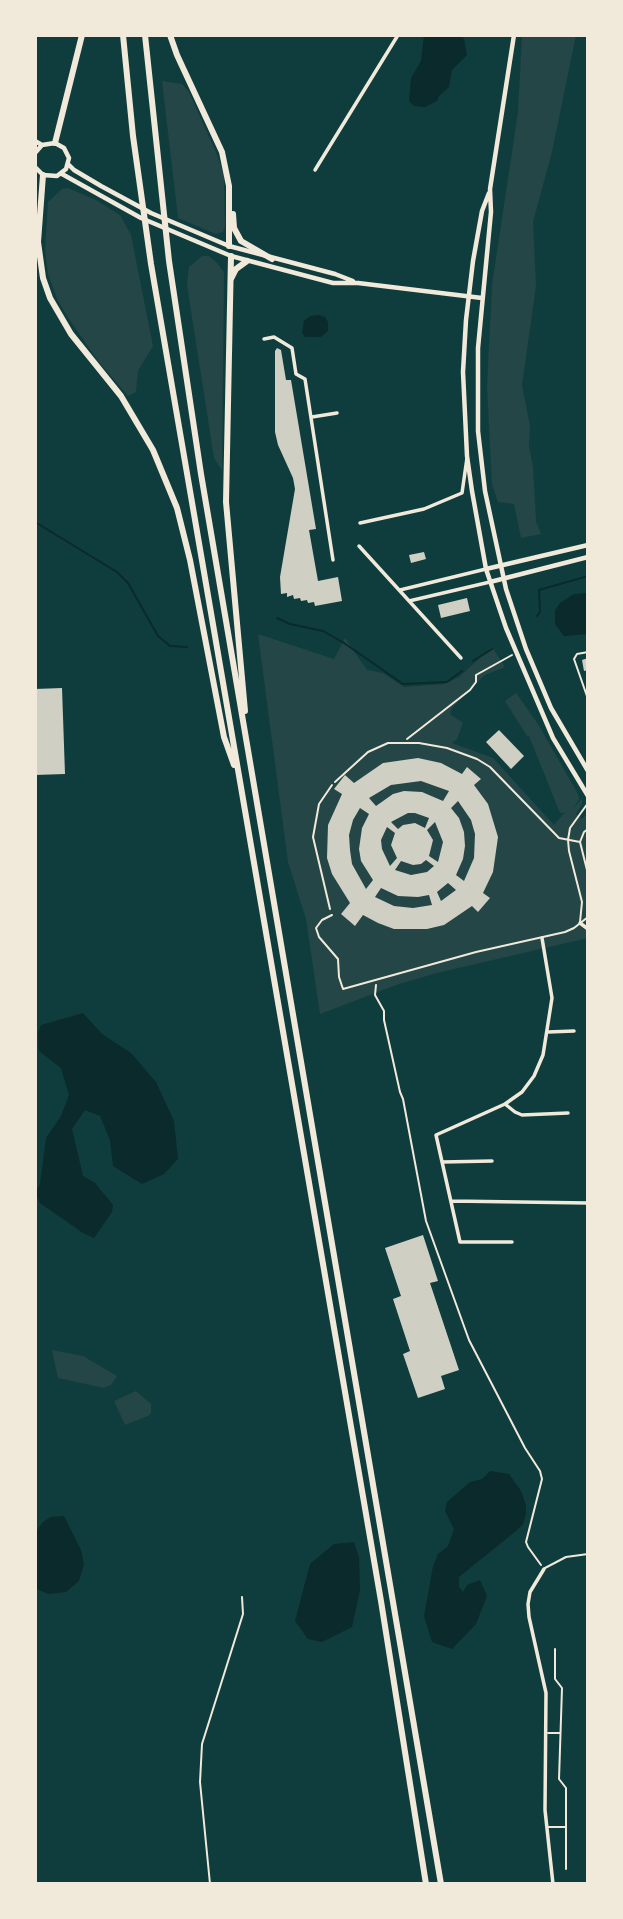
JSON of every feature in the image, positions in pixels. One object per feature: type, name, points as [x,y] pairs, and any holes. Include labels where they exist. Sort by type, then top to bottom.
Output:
[{"type":"highway","points":[[55,143],[82,35]]},
{"type":"highway","points":[[123,35],[134,147],[151,264],[381,1601],[426,1884]]},
{"type":"highway","points":[[145,35],[160,187],[184,362],[442,1884]]},
{"type":"highway","points":[[170,35],[222,152],[234,228],[241,241],[272,259]]},
{"type":"highway","points":[[43,175],[38,242],[43,278],[50,298],[71,334],[121,396],[153,450],[177,508],[190,560],[224,737],[241,786]]},
{"type":"highway","points":[[229,246],[230,201]]},
{"type":"highway","points":[[231,256],[226,502],[246,737]]},
{"type":"highway","points":[[230,281],[236,269],[247,261]]},
{"type":"main road","points":[[514,35],[490,189],[482,211],[468,297],[463,372],[467,456],[490,582],[515,652],[553,738],[588,796]]},
{"type":"main road","points":[[35,141],[42,145],[55,143],[64,148],[68,164],[74,170],[151,213],[229,246],[335,274],[358,283]]},
{"type":"main road","points":[[35,153],[42,145]]},
{"type":"main road","points":[[35,167],[43,175],[52,177],[62,174],[68,164]]},
{"type":"main road","points":[[62,174],[96,194],[190,240],[247,261],[333,283],[358,283],[482,298]]},
{"type":"main road","points":[[490,189],[491,212],[477,359],[478,431],[485,491],[500,565],[526,649],[546,695],[588,771]]},
{"type":"main road","points":[[229,246],[231,256]]},
{"type":"main road","points":[[486,569],[588,545]]},
{"type":"main road","points":[[490,582],[588,557]]},
{"type":"street","points":[[315,170],[398,35]]},
{"type":"street","points":[[264,339],[274,337],[292,348],[296,374],[305,379],[333,559]]},
{"type":"street","points":[[311,417],[337,413]]},
{"type":"street","points":[[360,523],[424,509],[462,493],[467,456]]},
{"type":"street","points":[[359,546],[461,658]]},
{"type":"street","points":[[399,590],[486,569]]},
{"type":"street","points":[[409,601],[490,582]]},
{"type":"street","points":[[580,923],[588,929]]},
{"type":"street","points":[[512,1242],[460,1241],[436,1135],[505,1104],[522,1092],[534,1076],[543,1055],[548,1032],[552,985],[542,938]]},
{"type":"street","points":[[548,1032],[574,1031]]},
{"type":"street","points":[[505,1104],[522,1115],[568,1113]]},
{"type":"street","points":[[442,1162],[492,1161]]},
{"type":"street","points":[[451,1201],[588,1203]]},
{"type":"street","points":[[544,1569],[530,1592],[528,1604],[546,1693],[546,1827],[553,1884]]},
{"type":"lane","points":[[588,652],[577,654],[575,659],[588,699]]},
{"type":"lane","points":[[335,782],[368,752],[388,743],[403,741],[447,748],[477,759],[503,778],[559,838],[580,842]]},
{"type":"lane","points":[[580,923],[582,902],[568,839],[570,828],[588,803]]},
{"type":"lane","points":[[588,829],[580,842],[588,874]]},
{"type":"lane","points":[[332,915],[322,920],[316,928],[318,937],[338,959],[343,989],[476,952],[542,938],[574,928],[588,917]]},
{"type":"lane","points":[[544,1569],[566,1557],[588,1554]]},
{"type":"lane","points":[[210,1884],[200,1782],[202,1744],[243,1614],[242,1597]]},
{"type":"lane","points":[[555,1649],[555,1679],[562,1688],[559,1779],[566,1787],[566,1869]]},
{"type":"lane","points":[[547,1733],[561,1733]]},
{"type":"lane","points":[[546,1827],[566,1827]]},
{"type":"path","points":[[403,741],[470,690],[476,682],[476,675],[515,652]]},
{"type":"path","points":[[332,915],[313,837],[319,804],[335,782]]},
{"type":"path","points":[[376,980],[375,995],[384,1011],[426,1221],[469,1340],[525,1448],[540,1471],[542,1479],[526,1542],[544,1569]]},
{"type":"shaded area","points":[[424,35],[461,35],[467,55],[452,70],[449,87],[437,101],[425,107],[414,106],[409,101],[411,78],[421,61]]},
{"type":"shaded area","points":[[522,35],[576,35],[552,152],[533,222],[536,286],[522,385],[530,426],[529,446],[536,521],[541,534],[521,538],[514,504],[498,502],[492,484],[487,386],[492,285],[518,112]]},
{"type":"shaded area","points":[[162,81],[182,84],[189,92],[216,152],[224,175],[223,232],[216,234],[178,218]]},
{"type":"shaded area","points":[[68,188],[96,200],[120,215],[131,235],[153,346],[138,371],[136,392],[128,396],[98,361],[69,319],[58,301],[48,274],[45,250],[48,202],[62,189]]},
{"type":"shaded area","points":[[202,256],[209,256],[224,272],[222,470],[214,458],[187,285],[189,267]]},
{"type":"shaded area","points":[[310,316],[325,317],[328,322],[328,331],[321,337],[305,337],[302,333],[304,321]]},
{"type":"shaded area","points":[[588,593],[588,634],[564,636],[555,624],[555,610],[560,603],[574,594]]},
{"type":"shaded area","points":[[258,634],[334,659],[345,638],[367,670],[383,673],[404,687],[444,684],[459,677],[492,647],[505,667],[485,675],[452,708],[450,714],[463,723],[457,739],[452,743],[493,758],[554,825],[565,812],[560,813],[529,736],[505,701],[516,693],[538,724],[578,794],[579,800],[572,809],[582,799],[576,814],[582,819],[588,813],[588,938],[437,973],[399,984],[320,1014],[306,919],[288,862]]},
{"type":"shaded area","points":[[83,1013],[102,1034],[131,1053],[156,1082],[174,1121],[178,1159],[164,1174],[142,1184],[113,1166],[110,1140],[100,1116],[85,1110],[72,1129],[83,1176],[95,1183],[113,1205],[112,1212],[94,1238],[40,1203],[35,1193],[40,1184],[46,1138],[61,1116],[69,1095],[61,1068],[39,1051],[38,1033],[41,1025]]},
{"type":"shaded area","points":[[52,1350],[83,1356],[117,1376],[111,1385],[104,1388],[58,1378]]},
{"type":"shaded area","points":[[136,1391],[151,1404],[151,1413],[125,1425],[114,1401]]},
{"type":"shaded area","points":[[490,1471],[509,1474],[521,1491],[526,1514],[523,1524],[516,1531],[459,1577],[459,1587],[463,1592],[467,1585],[480,1580],[487,1596],[476,1624],[452,1649],[432,1642],[424,1616],[433,1566],[438,1554],[448,1546],[454,1529],[445,1511],[447,1502],[470,1482],[482,1479]]},
{"type":"shaded area","points":[[64,1516],[81,1550],[84,1564],[79,1581],[66,1592],[48,1594],[35,1588],[35,1533],[43,1522],[51,1517]]},
{"type":"shaded area","points":[[354,1542],[359,1557],[360,1590],[352,1627],[322,1642],[308,1639],[295,1621],[310,1564],[334,1544]]},
{"type":"building","points":[[277,348],[281,350],[286,380],[291,380],[316,529],[309,530],[318,581],[338,577],[342,601],[315,606],[314,602],[294,599],[293,595],[287,597],[287,593],[281,594],[280,577],[295,489],[275,432]]},
{"type":"building","points":[[424,552],[426,559],[411,563],[409,555]]},
{"type":"building","points":[[467,598],[470,611],[441,618],[438,605]]},
{"type":"building","points":[[588,658],[588,670],[584,671],[582,660]]},
{"type":"building","points":[[62,688],[65,774],[35,775],[35,689]]},
{"type":"building","points":[[499,730],[524,756],[511,769],[486,742]]},
{"type":"building","points":[[418,758],[441,763],[462,774],[467,767],[481,779],[474,785],[488,804],[498,837],[493,872],[483,893],[490,898],[478,912],[472,906],[444,925],[427,929],[394,929],[363,915],[355,926],[341,914],[350,903],[332,874],[327,858],[328,825],[342,794],[334,789],[345,775],[354,783],[383,763]],"holes":[[[421,781],[449,791],[443,801],[422,792],[404,791],[393,794],[376,806],[369,798],[391,785]],[[458,801],[471,820],[475,834],[474,858],[464,881],[456,875],[465,846],[459,818],[451,808]],[[360,808],[369,814],[362,828],[359,849],[361,861],[373,880],[366,889],[352,864],[349,835]],[[408,813],[429,818],[425,828],[415,823],[403,825],[398,829],[391,822]],[[435,822],[443,842],[438,862],[429,856],[433,840],[427,830]],[[387,827],[395,833],[391,845],[397,858],[390,866],[381,840]],[[426,860],[434,866],[427,872],[411,875],[395,870],[401,861],[413,865]],[[448,883],[456,890],[441,901],[437,892]],[[381,888],[398,896],[429,895],[432,905],[413,908],[394,906],[375,897]]]},
{"type":"building","points":[[423,1235],[438,1281],[430,1283],[459,1370],[441,1376],[445,1389],[418,1398],[403,1354],[410,1351],[393,1299],[401,1296],[385,1248]]},
{"type":"waterway","points":[[35,522],[117,572],[128,583],[158,636],[170,646],[187,647]]},
{"type":"waterway","points":[[537,616],[540,612],[539,590],[588,576]]},
{"type":"waterway","points":[[277,618],[290,624],[323,631],[403,684],[447,682],[462,671]]},
{"type":"waterway","points":[[473,661],[492,649]]}]
